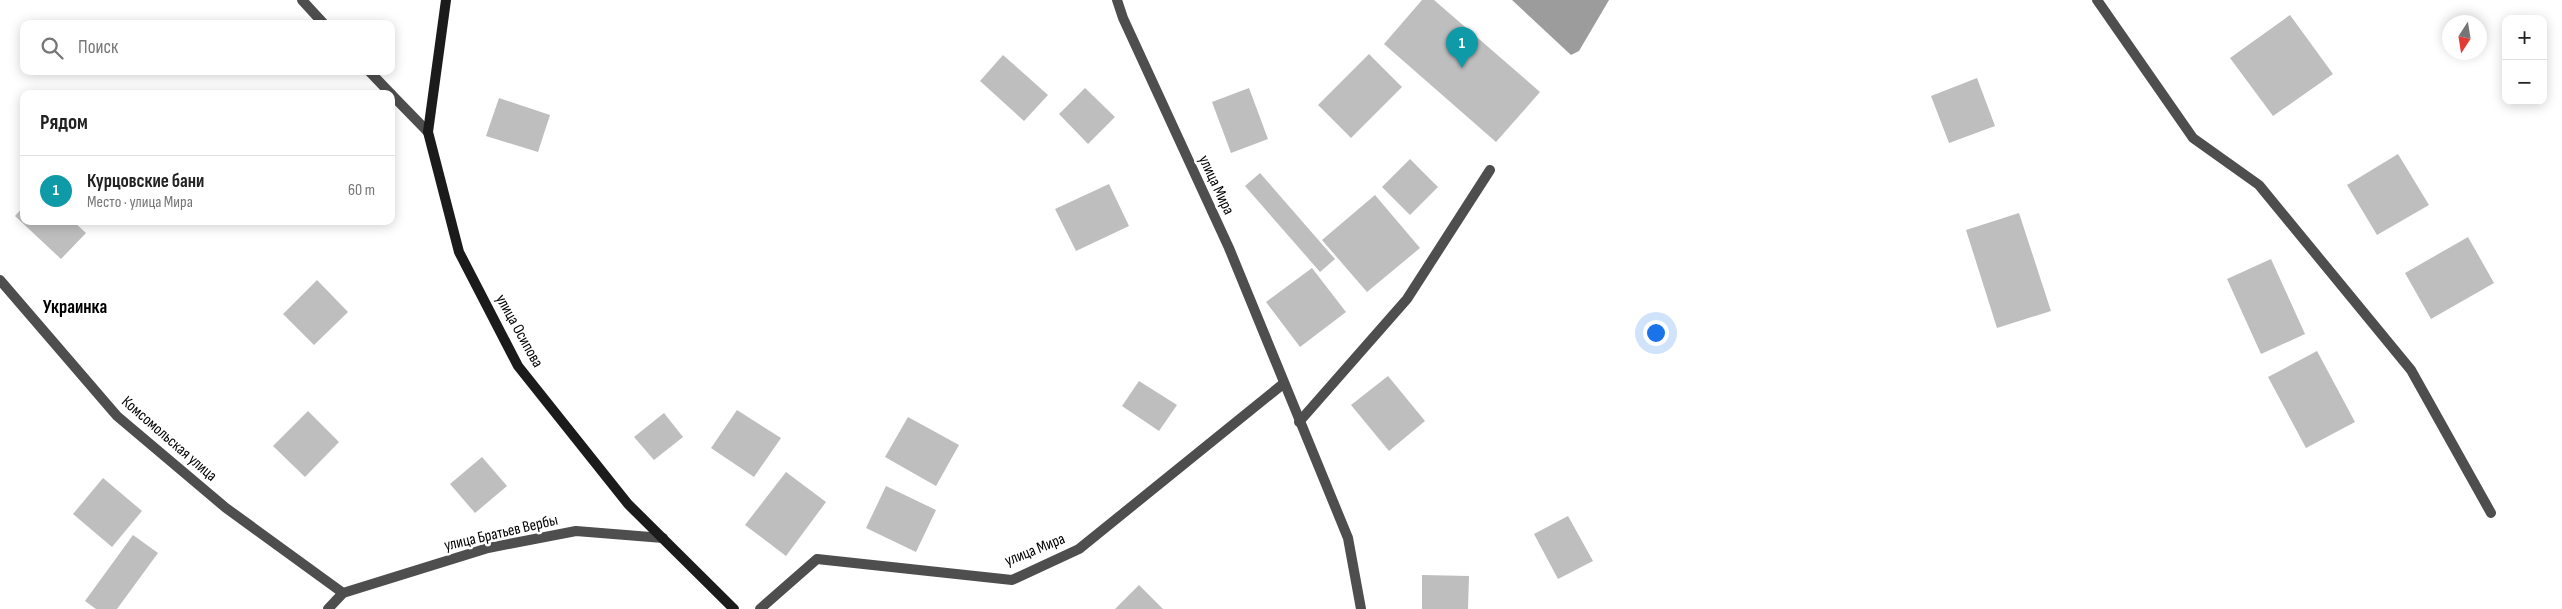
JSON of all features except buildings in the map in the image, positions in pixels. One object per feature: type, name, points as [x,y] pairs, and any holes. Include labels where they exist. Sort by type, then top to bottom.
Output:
[{"type":"main road","name":"улица Осипова","points":[[446,0],[428,132],[459,252],[518,366],[628,504],[734,609]]},
{"type":"street","points":[[302,0],[320,20]]},
{"type":"street","name":"улица Мира","points":[[1117,0],[1123,18],[1229,248],[1348,538],[1361,609]]},
{"type":"street","points":[[2097,0],[2193,138],[2259,185],[2411,370],[2491,513]]},
{"type":"street","points":[[374,75],[387,90]]},
{"type":"street","points":[[395,98],[428,132]]},
{"type":"street","points":[[1299,422],[1407,298],[1490,170]]},
{"type":"street","name":"Комсомольская улица","points":[[0,280],[117,416],[226,508],[343,593]]},
{"type":"street","name":"улица Мира","points":[[760,609],[817,559],[1012,580],[1079,549],[1284,384]]},
{"type":"street","name":"улица Братьев Вербы","points":[[328,609],[343,593],[488,548],[576,531],[663,538]]},
{"type":"shaded area","points":[[1512,0],[1609,0],[1579,51],[1571,55]]},
{"type":"place","name":"Курцовские бани","points":[[1462,68]]},
{"type":"district","name":"Украинка","points":[[75,307]]}]
